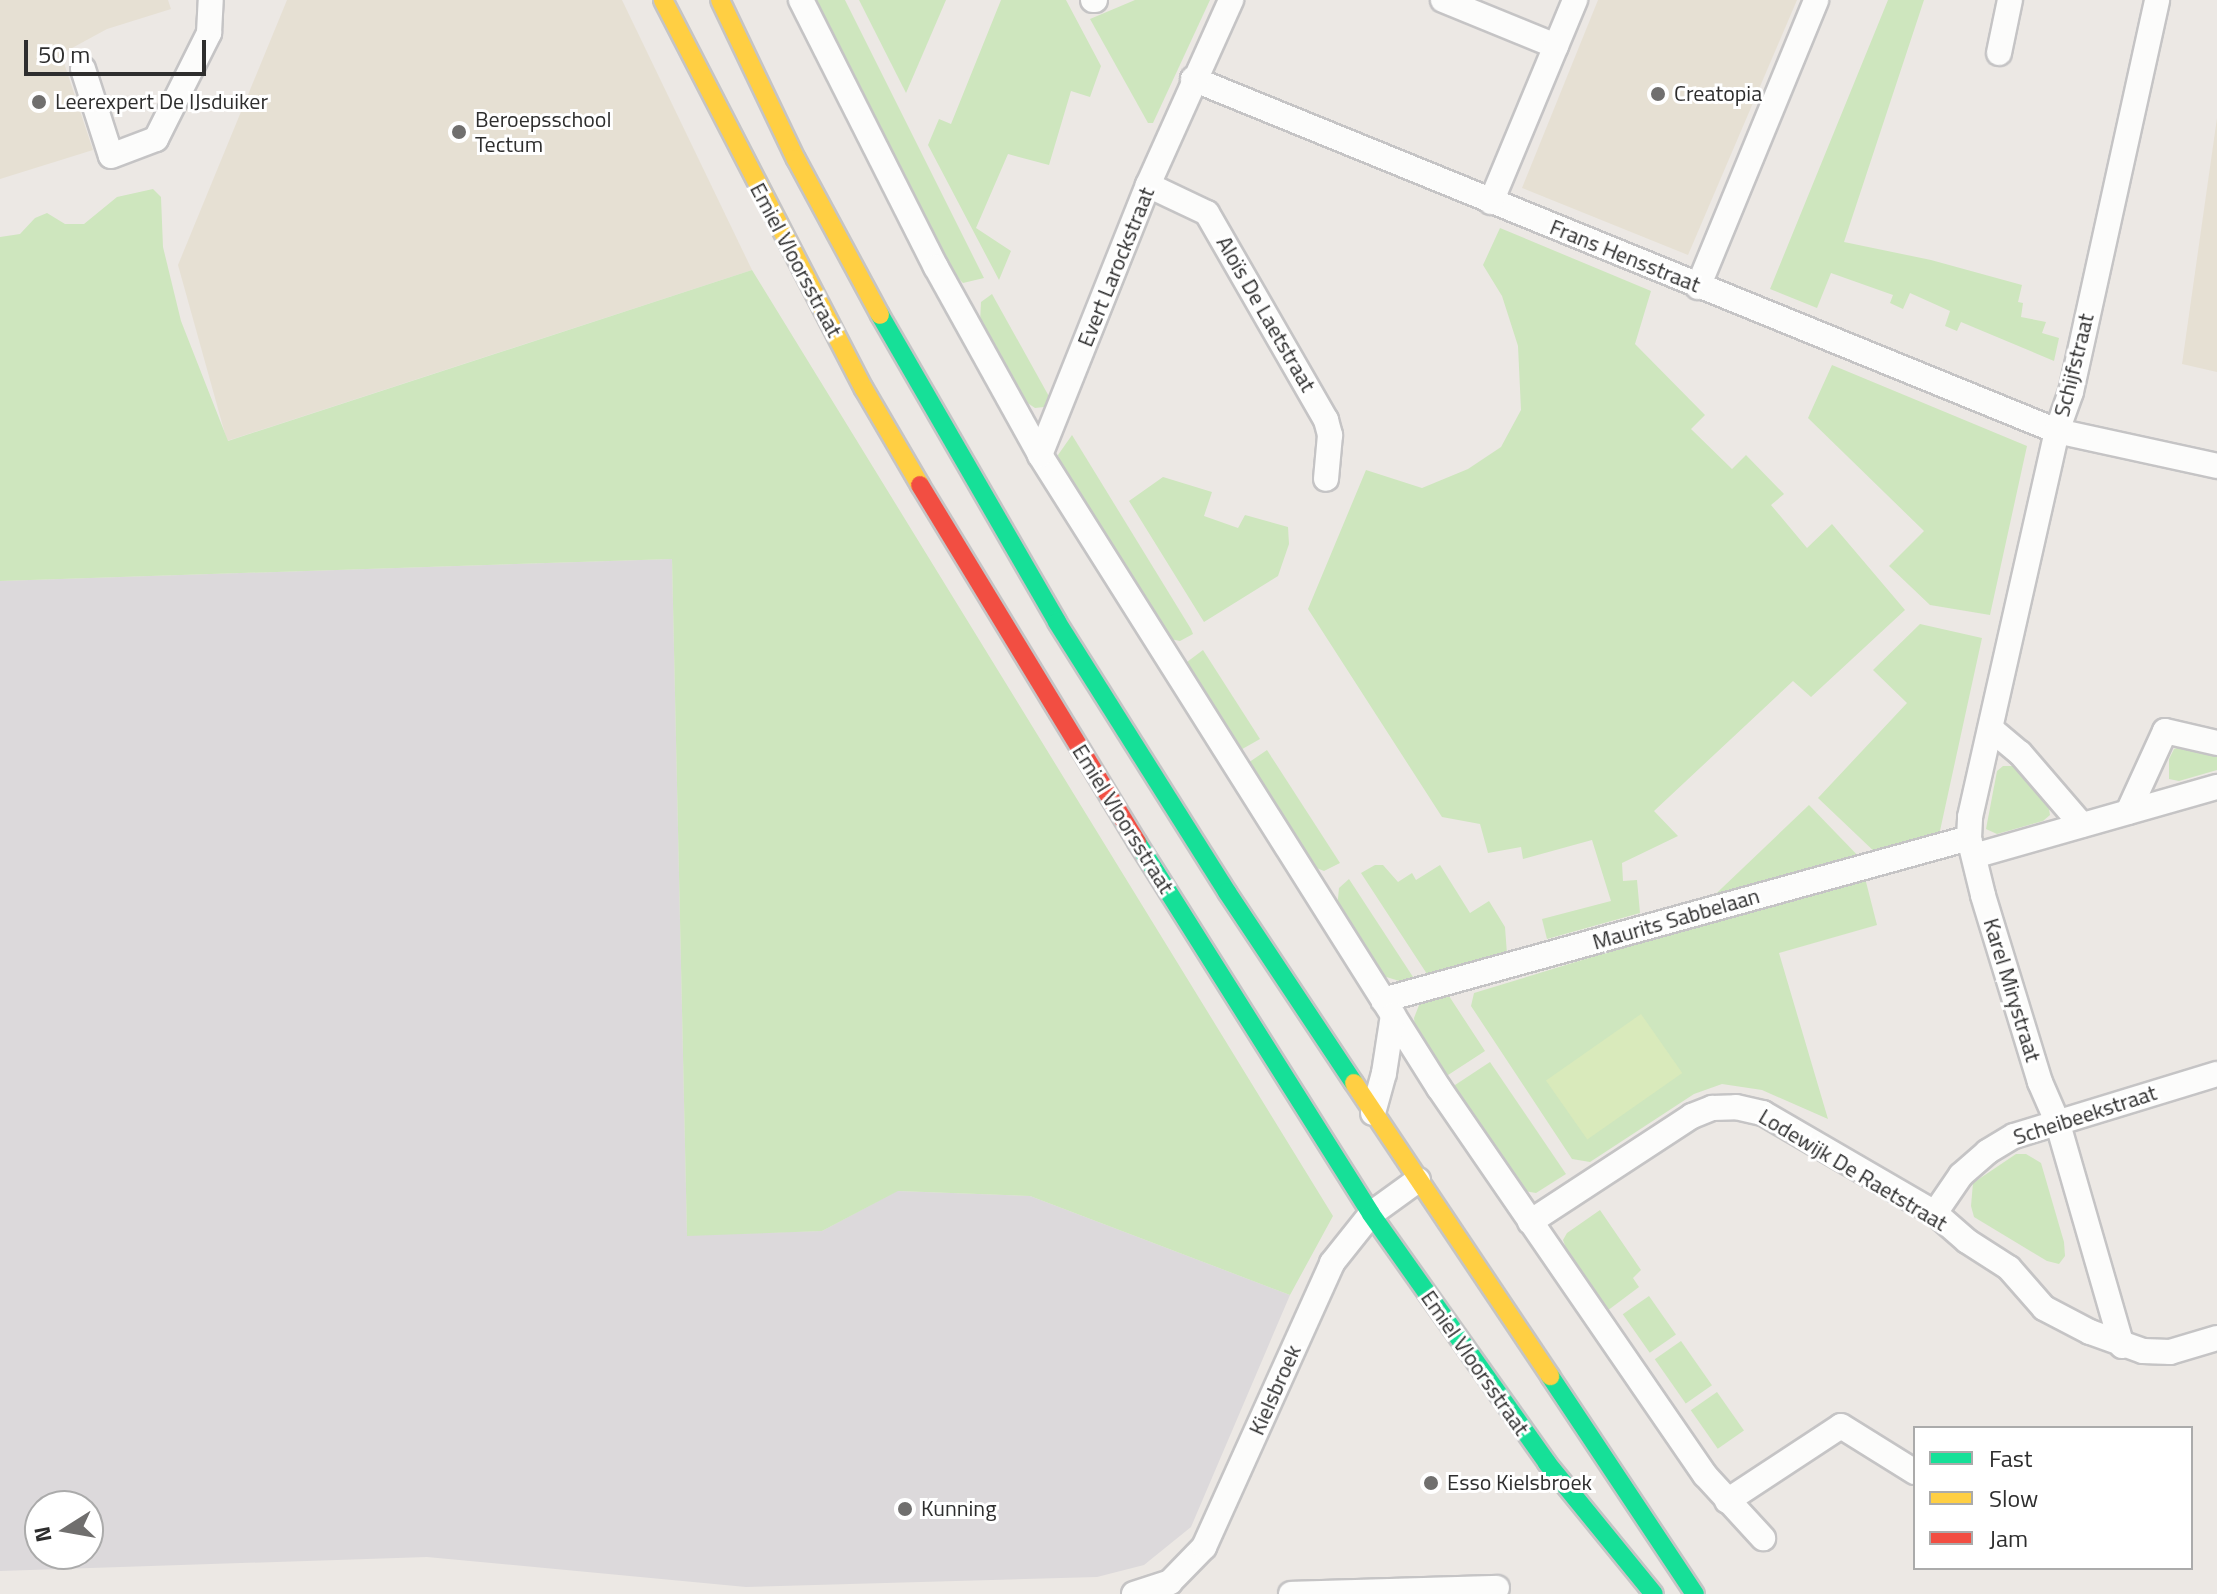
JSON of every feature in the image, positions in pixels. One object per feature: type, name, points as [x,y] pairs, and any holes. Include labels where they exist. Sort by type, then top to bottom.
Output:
[{"type":"street","points":[[83,69],[111,156],[156,139],[209,33],[211,0]]},
{"type":"street","name":"Emiel Vloorsstraat","points":[[663,0],[842,349],[950,538],[1371,1214],[1547,1463],[1654,1594]]},
{"type":"street","points":[[720,0],[796,159],[965,469],[1149,769],[1373,1113],[1695,1594]]},
{"type":"street","points":[[801,0],[936,267],[1040,455],[1388,1007],[1530,1222],[1705,1475],[1763,1538]]},
{"type":"street","name":"Evert Larockstraat","points":[[1040,455],[1148,185],[1231,0]]},
{"type":"street","points":[[1443,0],[1556,46]]},
{"type":"street","points":[[1491,202],[1575,0]]},
{"type":"street","points":[[1698,287],[1816,0]]},
{"type":"street","points":[[1999,53],[2010,0]]},
{"type":"street","name":"Schijfstraat","points":[[1972,847],[1970,817],[2057,431],[2071,392],[2157,0]]},
{"type":"street","name":"Frans Hensstraat","points":[[1193,79],[2057,431],[2217,466]]},
{"type":"street","name":"Aloïs De Laetstraat","points":[[1148,185],[1207,213],[1326,420],[1330,435],[1326,479]]},
{"type":"street","points":[[1991,729],[2020,753],[2082,825]]},
{"type":"street","points":[[2128,812],[2165,731],[2217,743]]},
{"type":"street","name":"Maurits Sabbelaan","points":[[1388,1007],[1972,847],[2082,825],[2217,787]]},
{"type":"street","name":"Karel Mirystraat","points":[[1972,847],[2040,1082],[2057,1121]]},
{"type":"street","points":[[1373,1113],[1384,1073],[1388,1007]]},
{"type":"street","name":"Scheibeekstraat","points":[[1935,1213],[1961,1175],[1987,1152],[2014,1136],[2217,1074]]},
{"type":"street","name":"Lodewijk De Raetstraat","points":[[1530,1222],[1692,1116],[1712,1108],[1736,1107],[1763,1113],[1935,1213],[1967,1241],[2009,1268],[2044,1308],[2122,1346],[2170,1352],[2217,1338]]},
{"type":"street","points":[[2057,1121],[2122,1346]]},
{"type":"street","name":"Kielsbroek","points":[[1134,1594],[1174,1588],[1204,1547],[1332,1263],[1371,1214],[1418,1180]]},
{"type":"street","points":[[1727,1501],[1841,1426],[1913,1471]]},
{"type":"street","points":[[1291,1594],[1497,1588]]},
{"type":"shaded area","name":"Leerexpert De IJsduiker","points":[[0,0],[168,0],[171,9],[107,29],[61,54],[93,150],[0,179]]},
{"type":"shaded area","name":"Beroepsschool Tectum","points":[[287,0],[622,0],[752,270],[227,441],[178,265]]},
{"type":"shaded area","name":"Creatopia","points":[[1598,0],[1797,0],[1688,255],[1522,188]]},
{"type":"shaded area","points":[[2217,118],[2217,372],[2182,364]]},
{"type":"shaded area","points":[[672,559],[687,1235],[822,1231],[897,1191],[1030,1196],[1290,1295],[1191,1527],[1144,1565],[1097,1577],[746,1587],[427,1557],[104,1568],[104,1490],[24,1490],[24,1570],[30,1570],[0,1571],[0,581]]},
{"type":"green space","points":[[813,0],[845,0],[984,278],[963,283],[949,269]]},
{"type":"green space","points":[[859,0],[946,0],[906,93]]},
{"type":"green space","points":[[1001,0],[1066,0],[1101,66],[1090,97],[1071,91],[1049,165],[1008,154],[976,228],[1011,251],[999,280],[928,145],[939,119],[951,124]]},
{"type":"green space","points":[[1135,0],[1210,0],[1153,123],[1148,123],[1090,19]]},
{"type":"green space","points":[[1888,0],[1924,0],[1844,242],[1931,260],[2022,285],[2018,302],[2023,303],[2021,317],[2046,322],[2042,333],[2059,338],[2054,361],[1961,322],[1957,331],[1945,326],[1950,311],[1910,293],[1903,309],[1890,303],[1893,295],[1831,273],[1817,308],[1770,289]]},
{"type":"green space","points":[[153,189],[161,197],[163,247],[181,321],[228,441],[752,270],[1333,1216],[1290,1295],[1030,1196],[898,1191],[822,1231],[687,1236],[672,559],[0,581],[0,237],[20,234],[35,218],[47,213],[65,224],[84,224],[117,197]]},
{"type":"green space","points":[[1500,228],[1651,291],[1635,344],[1705,415],[1691,429],[1732,469],[1746,455],[1784,494],[1771,505],[1807,548],[1832,524],[1905,610],[1811,697],[1793,681],[1654,811],[1678,836],[1622,863],[1623,881],[1637,880],[1640,913],[1547,939],[1542,919],[1611,901],[1592,840],[1523,859],[1521,847],[1488,853],[1480,824],[1442,817],[1308,609],[1366,470],[1422,488],[1468,469],[1501,447],[1521,410],[1518,346],[1502,296],[1483,265]]},
{"type":"green space","points":[[992,294],[1051,400],[1044,407],[1035,408],[1023,400],[980,323],[981,302]]},
{"type":"green space","points":[[1832,365],[2027,446],[1990,615],[1930,605],[1889,566],[1924,531],[1808,418]]},
{"type":"green space","points":[[1072,435],[1193,634],[1180,641],[1170,639],[1060,467],[1058,455]]},
{"type":"green space","points":[[1163,477],[1212,492],[1204,516],[1238,528],[1245,515],[1288,527],[1289,544],[1278,576],[1204,622],[1129,501]]},
{"type":"green space","points":[[1920,624],[1982,638],[1938,840],[1879,856],[1818,798],[1907,703],[1873,670]]},
{"type":"green space","points":[[1203,650],[1260,739],[1237,752],[1187,671],[1187,662]]},
{"type":"green space","points":[[2182,746],[2217,753],[2217,770],[2179,781],[2169,779],[2169,759],[2174,749]]},
{"type":"green space","points":[[1267,750],[1340,863],[1324,871],[1309,865],[1245,765]]},
{"type":"green space","points":[[2003,766],[2013,766],[2048,803],[2050,815],[2043,821],[1997,834],[1986,829],[1997,771]]},
{"type":"green space","points":[[1809,805],[1864,862],[1701,908]]},
{"type":"green space","points":[[1375,865],[1383,865],[1398,882],[1412,873],[1416,880],[1440,865],[1470,913],[1489,901],[1505,927],[1507,954],[1427,974],[1361,873]]},
{"type":"green space","points":[[1864,874],[1877,925],[1779,953],[1828,1119],[1762,1090],[1722,1084],[1694,1094],[1590,1162],[1572,1159],[1471,1006],[1474,993]]},
{"type":"green space","points":[[1349,879],[1415,980],[1406,983],[1383,976],[1337,909],[1339,888]]},
{"type":"green space","points":[[1428,996],[1430,1001],[1449,996],[1485,1051],[1445,1077],[1415,1029],[1414,1018],[1421,1000]]},
{"type":"green space","points":[[1641,1014],[1682,1073],[1587,1140],[1546,1081]]},
{"type":"green space","points":[[1490,1062],[1566,1174],[1536,1193],[1524,1191],[1452,1087]]},
{"type":"green space","points":[[2016,1154],[2026,1154],[2041,1163],[2064,1242],[2065,1256],[2059,1264],[2047,1261],[1974,1217],[1971,1206],[1973,1183]]},
{"type":"green space","points":[[1600,1210],[1641,1270],[1633,1278],[1639,1287],[1607,1311],[1563,1240],[1567,1233]]},
{"type":"green space","points":[[1649,1296],[1676,1335],[1650,1353],[1623,1314]]},
{"type":"green space","points":[[1681,1341],[1712,1385],[1686,1404],[1655,1359]]},
{"type":"green space","points":[[1717,1392],[1744,1431],[1718,1449],[1691,1410]]},
{"type":"traffic: fast","points":[[880,315],[1057,622],[1227,892],[1354,1083]]},
{"type":"traffic: fast","points":[[1137,842],[1371,1214],[1547,1463],[1654,1594]]},
{"type":"traffic: fast","points":[[1550,1376],[1695,1594]]},
{"type":"traffic: slow","points":[[663,0],[864,389],[920,485]]},
{"type":"traffic: slow","points":[[720,0],[796,159],[880,315]]},
{"type":"traffic: slow","points":[[1354,1083],[1550,1376]]},
{"type":"traffic: jam","points":[[920,485],[1137,842]]},
{"type":"place","name":"Creatopia","points":[[1658,94]]},
{"type":"place","name":"Leerexpert De IJsduiker","points":[[39,102]]},
{"type":"place","name":"Beroepsschool Tectum","points":[[459,132]]},
{"type":"place","name":"Esso Kielsbroek","points":[[1431,1483]]},
{"type":"place","name":"Kunning","points":[[905,1509]]}]
